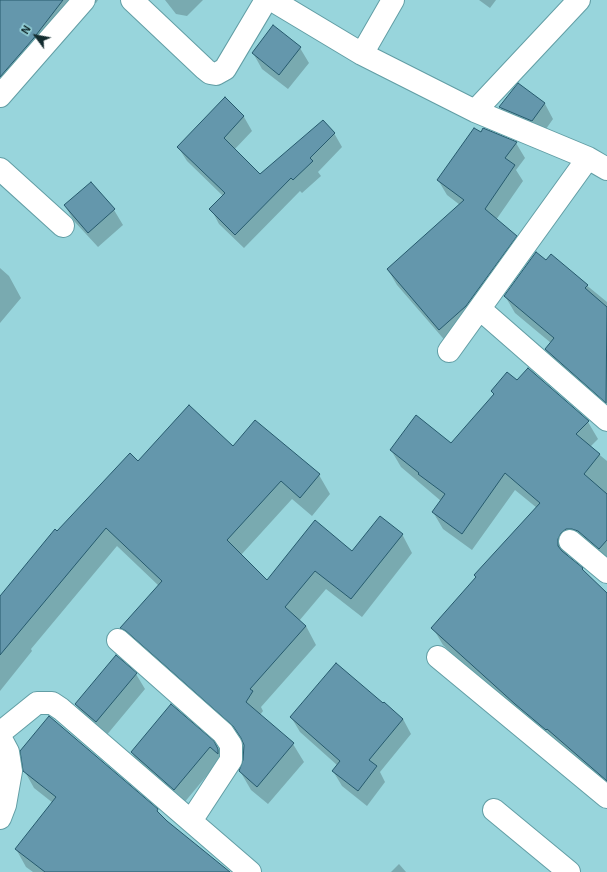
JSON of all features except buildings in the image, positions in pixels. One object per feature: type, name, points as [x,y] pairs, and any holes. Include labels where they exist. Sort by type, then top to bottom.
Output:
[{"type":"street","points":[[0,96],[84,0]]},
{"type":"street","points":[[132,0],[205,69],[210,73],[216,74],[225,69],[266,0]]},
{"type":"street","points":[[272,0],[362,54],[475,111],[588,158],[607,169]]},
{"type":"street","points":[[362,54],[393,0]]},
{"type":"street","points":[[475,111],[579,0]]},
{"type":"street","points":[[449,351],[588,158]]},
{"type":"street","points":[[0,169],[63,226]]},
{"type":"street","points":[[480,309],[607,420]]},
{"type":"street","points":[[570,541],[607,572]]},
{"type":"street","points":[[118,640],[223,733],[231,745],[231,760],[191,821]]},
{"type":"street","points":[[438,657],[607,797]]},
{"type":"street","points":[[0,733],[37,704],[52,703],[61,708],[250,872]]},
{"type":"street","points":[[0,737],[8,752],[11,771],[5,805],[0,818]]},
{"type":"street","points":[[494,810],[569,872]]}]
